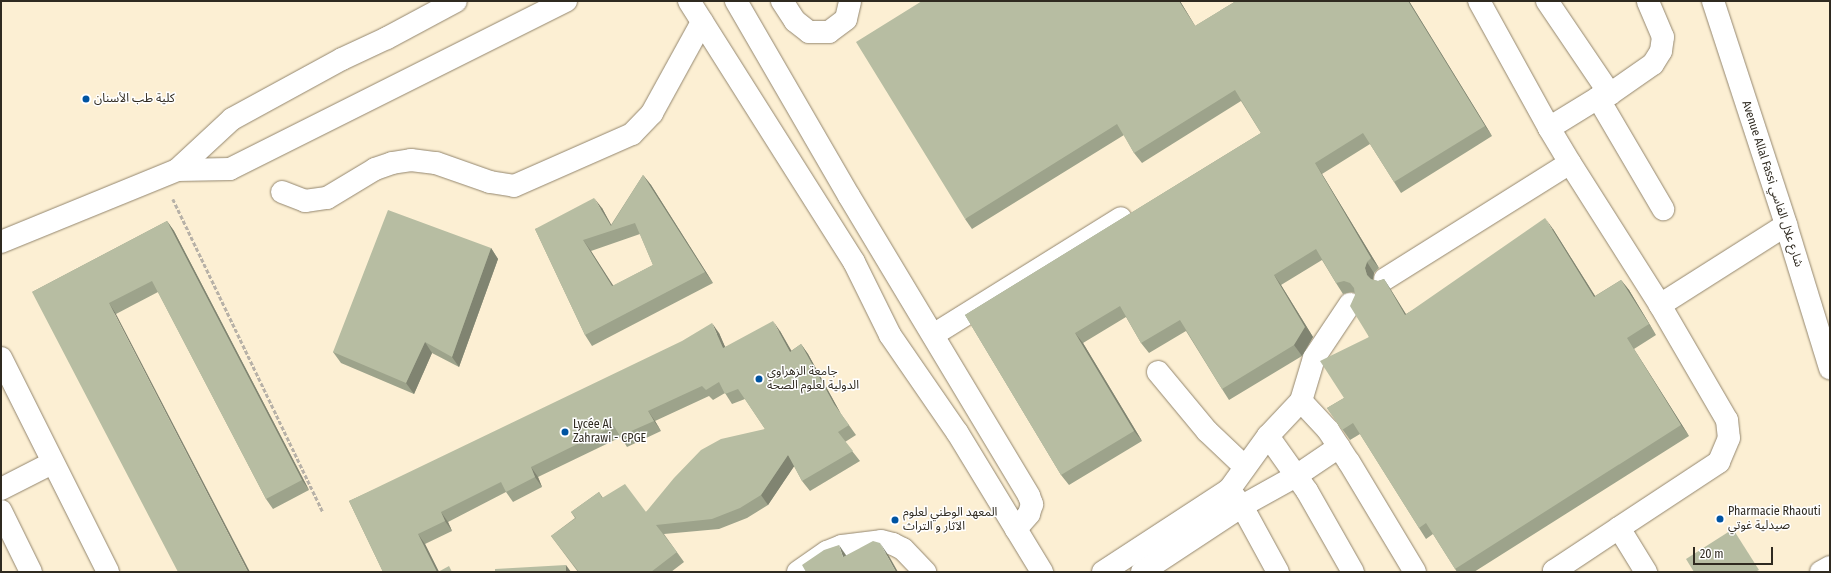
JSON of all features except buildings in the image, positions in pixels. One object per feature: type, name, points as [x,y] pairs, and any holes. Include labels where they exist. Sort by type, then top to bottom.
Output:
[{"type":"street","points":[[170,174],[232,119],[342,58],[387,38],[456,1]]},
{"type":"street","points":[[1,242],[170,174],[230,169],[566,1]]},
{"type":"street","points":[[689,1],[848,253],[890,335],[957,432],[1041,572]]},
{"type":"street","points":[[736,1],[849,196],[1029,496],[1032,504],[1029,514],[1016,529]]},
{"type":"street","points":[[782,1],[795,20],[809,32],[829,32],[846,19],[850,1]]},
{"type":"street","points":[[1479,1],[1570,163],[1660,305],[1727,420],[1730,438],[1719,462],[1553,572]]},
{"type":"street","points":[[1547,1],[1604,96],[1663,209]]},
{"type":"street","points":[[1550,128],[1604,96],[1653,64],[1661,51],[1663,37],[1648,1]]},
{"type":"street","name":"Avenue Allal Fassi شارع علال الفاسي","points":[[1713,1],[1786,225],[1830,368]]},
{"type":"street","points":[[282,192],[305,201],[327,198],[374,169],[392,163],[410,160],[436,163],[490,182],[514,186],[632,134],[652,113],[702,22]]},
{"type":"street","points":[[1385,279],[1570,163]]},
{"type":"street","points":[[933,335],[1121,218]]},
{"type":"street","points":[[1660,305],[1786,225]]},
{"type":"street","points":[[1142,572],[1236,498],[1245,468],[1268,436],[1301,401],[1314,358],[1350,304]]},
{"type":"street","points":[[1,358],[108,572]]},
{"type":"street","points":[[1158,372],[1207,431],[1245,468]]},
{"type":"street","points":[[1301,401],[1328,430],[1416,572]]},
{"type":"street","points":[[1268,436],[1296,476],[1353,572]]},
{"type":"street","points":[[1103,572],[1236,498],[1296,476],[1339,447]]},
{"type":"street","points":[[1,489],[52,462]]},
{"type":"street","points":[[1236,498],[1278,572]]},
{"type":"street","points":[[1,511],[31,572]]},
{"type":"street","points":[[1619,528],[1646,572]]},
{"type":"street","points":[[798,572],[827,552],[842,546],[880,541],[893,544],[903,549],[925,572]]},
{"type":"street","points":[[1821,572],[1830,567]]},
{"type":"path","points":[[170,174],[322,512]]},
{"type":"shaded area","points":[[1,1],[1830,1],[1830,572],[1,572]]},
{"type":"place","name":"كلية طب الأسنان","points":[[86,99]]},
{"type":"place","name":"جامعة الزهراوي الدولية لعلوم الصحة","points":[[759,379]]},
{"type":"place","name":"Lycée Al Zahrawi - CPGE","points":[[565,432]]},
{"type":"place","name":"Pharmacie Rhaouti صيدلية غوتي","points":[[1720,519]]},
{"type":"place","name":"المعهد الوطني لعلوم الآثار و التراث","points":[[895,520]]}]
